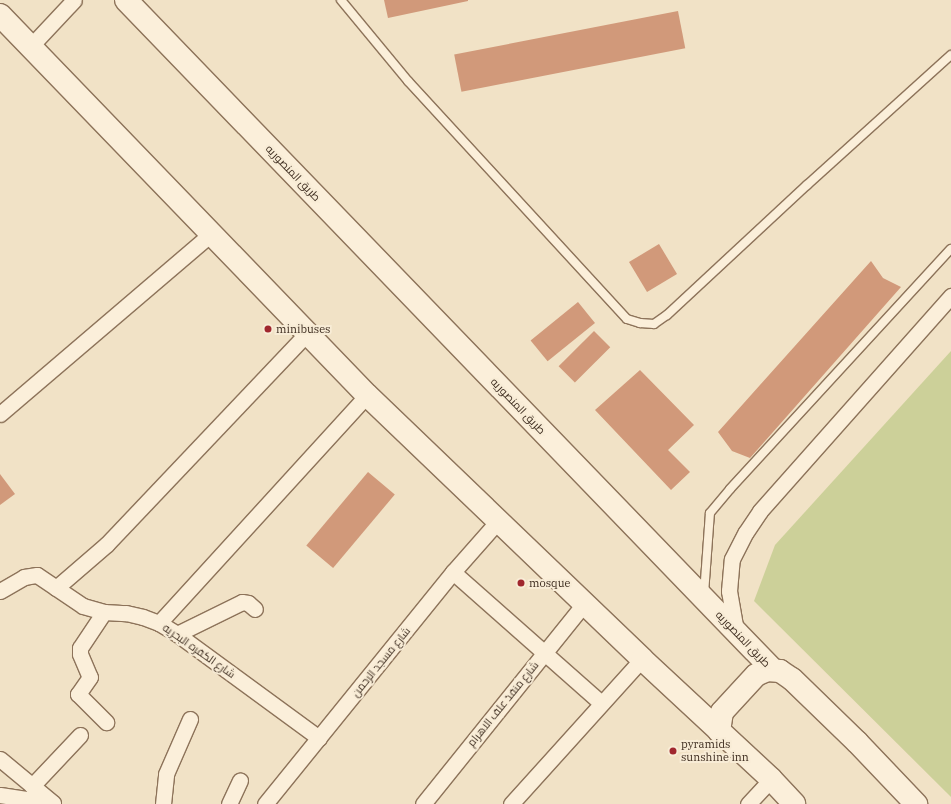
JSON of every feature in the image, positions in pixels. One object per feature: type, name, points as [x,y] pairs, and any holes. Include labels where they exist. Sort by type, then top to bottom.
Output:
[{"type":"main road","name":"طريق المنصوريه","points":[[126,0],[773,670],[786,674],[792,679],[916,804]]},
{"type":"main road","points":[[0,15],[367,395],[584,604],[771,779],[794,804]]},
{"type":"main road","points":[[718,731],[722,712],[756,675],[773,670]]},
{"type":"street","points":[[30,47],[74,0]]},
{"type":"street","points":[[0,414],[211,234]]},
{"type":"street","points":[[736,631],[729,591],[732,559],[746,532],[760,511],[951,296]]},
{"type":"street","points":[[56,588],[107,544],[307,333]]},
{"type":"street","points":[[159,623],[367,395]]},
{"type":"street","name":"شارع مسجد الرحمن","points":[[264,804],[453,572],[498,521]]},
{"type":"street","points":[[453,572],[601,703]]},
{"type":"street","name":"شارع الكفره البحريه","points":[[0,591],[24,577],[37,575],[83,606],[104,612],[126,614],[159,623],[177,634],[319,738]]},
{"type":"street","points":[[177,634],[242,602],[248,603],[255,609]]},
{"type":"street","name":"شارع منفذ علف الاهرام","points":[[423,804],[584,604]]},
{"type":"street","points":[[104,612],[80,648],[80,654],[90,677],[78,694],[106,722]]},
{"type":"street","points":[[511,804],[642,659]]},
{"type":"street","points":[[164,804],[166,774],[190,719]]},
{"type":"street","points":[[32,786],[80,735]]},
{"type":"street","points":[[0,759],[54,804]]},
{"type":"street","points":[[748,804],[771,779]]},
{"type":"street","points":[[229,804],[240,780]]},
{"type":"street","points":[[0,795],[54,804]]},
{"type":"lane","points":[[341,0],[408,81],[627,319],[640,323],[654,324],[667,315],[951,55]]},
{"type":"lane","points":[[704,599],[710,514],[730,489],[951,249]]},
{"type":"green space","points":[[951,351],[951,797],[754,601],[775,545]]},
{"type":"building","points":[[384,0],[468,0],[468,1],[388,18]]},
{"type":"building","points":[[678,11],[685,48],[461,92],[454,55]]},
{"type":"building","points":[[659,244],[677,274],[647,292],[629,262]]},
{"type":"building","points":[[871,261],[883,278],[901,287],[750,458],[732,451],[718,432]]},
{"type":"building","points":[[578,302],[595,323],[548,361],[531,340]]},
{"type":"building","points":[[594,331],[610,347],[575,383],[559,366]]},
{"type":"building","points":[[640,370],[694,425],[668,450],[690,472],[671,490],[595,410]]},
{"type":"building","points":[[368,472],[395,494],[333,568],[306,546]]},
{"type":"building","points":[[0,474],[15,494],[0,505]]},
{"type":"place","name":"minibuses","points":[[268,329]]},
{"type":"place","name":"mosque","points":[[521,583]]},
{"type":"place","name":"pyramids sunshine inn","points":[[673,751]]}]
